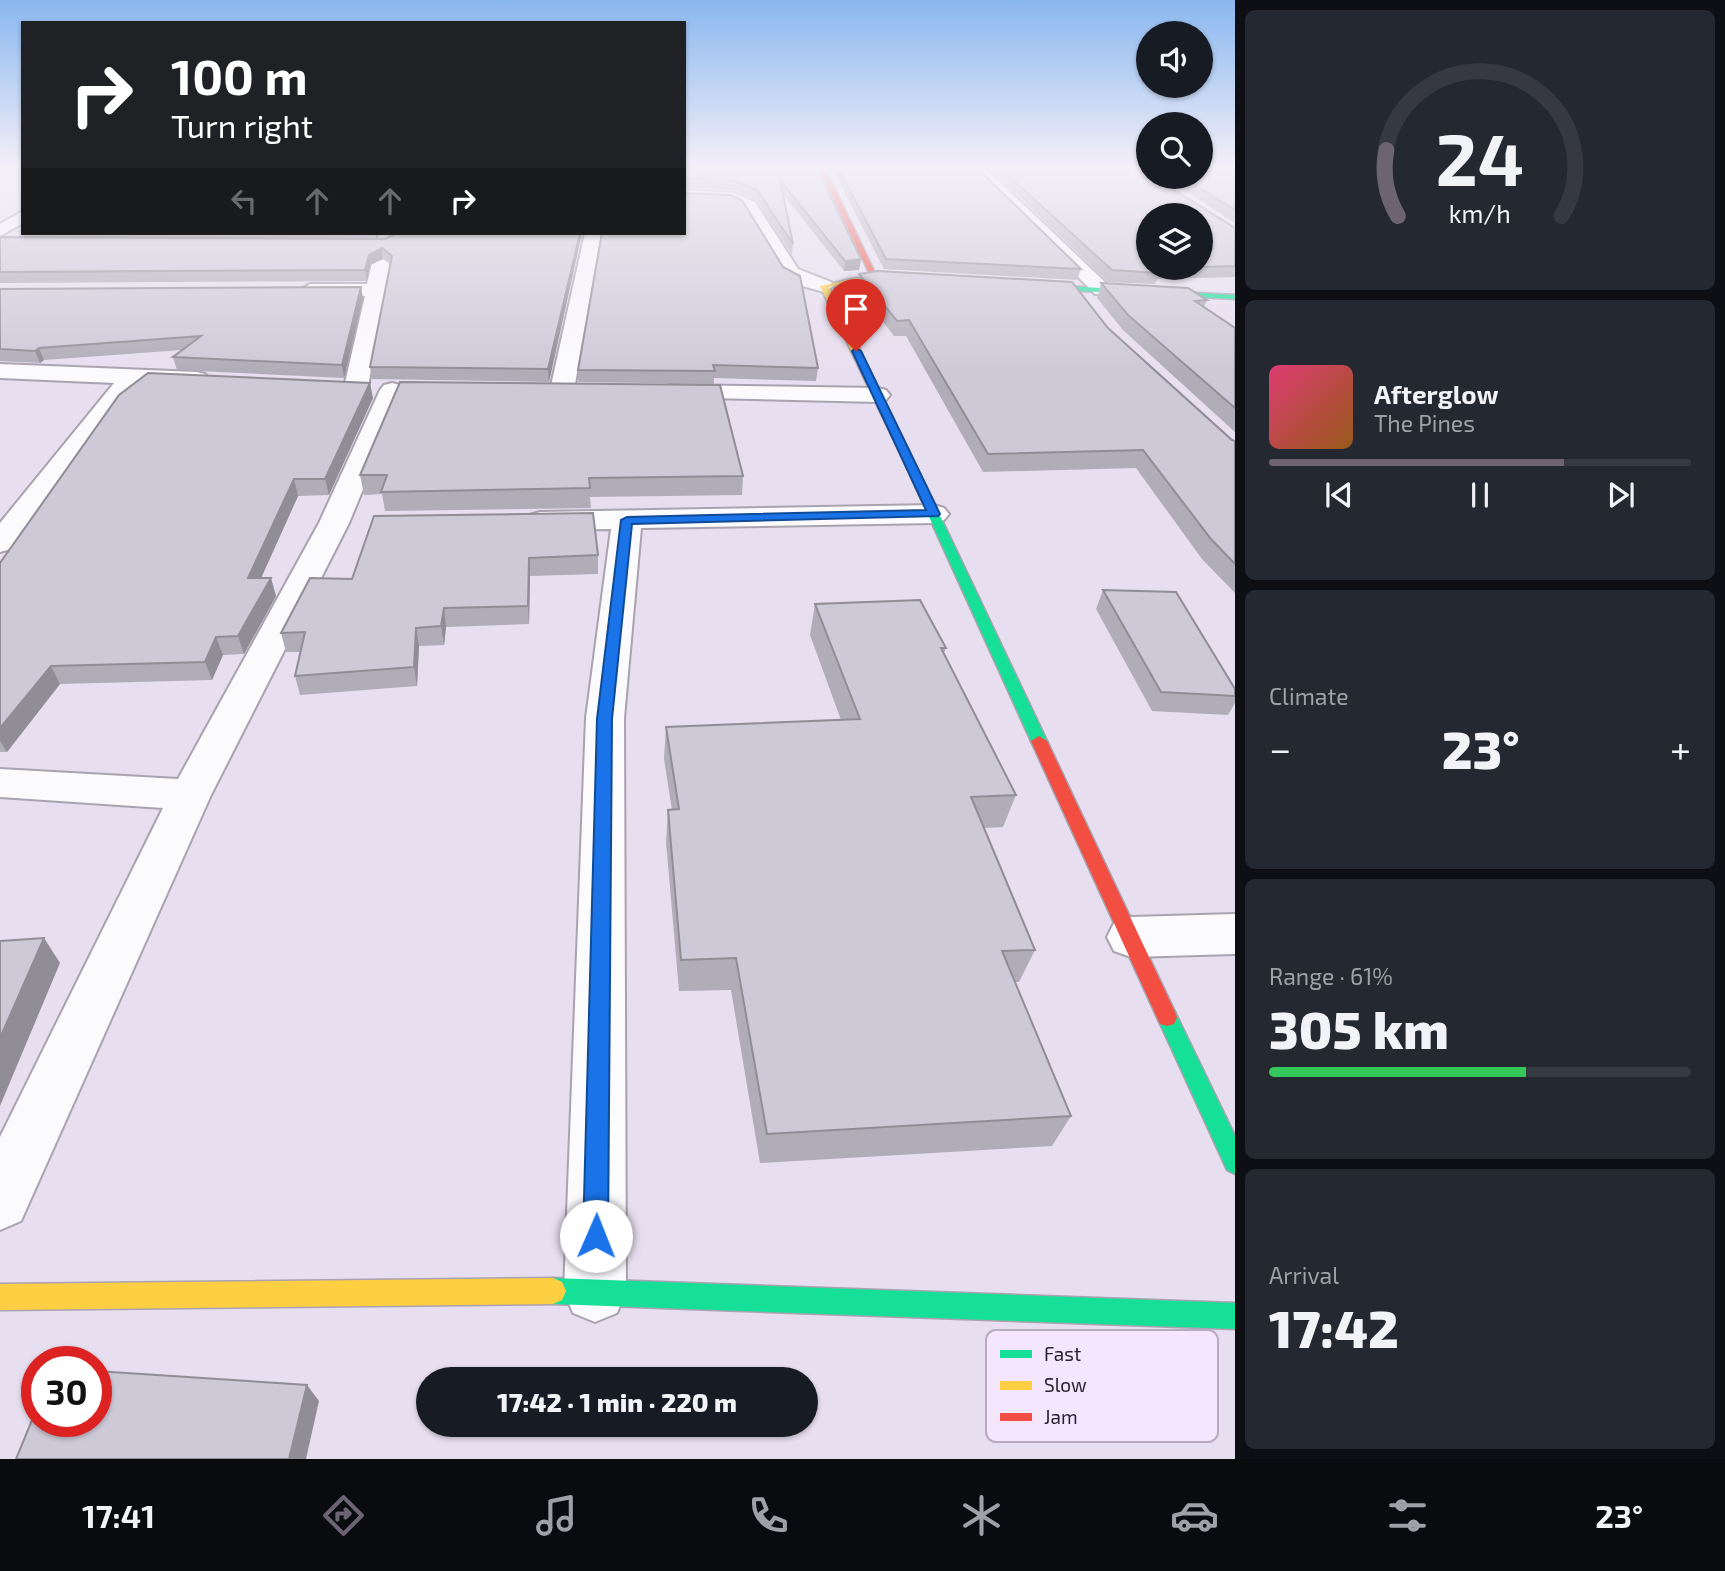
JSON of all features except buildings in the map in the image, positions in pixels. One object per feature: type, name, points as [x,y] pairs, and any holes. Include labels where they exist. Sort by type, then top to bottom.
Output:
[{"type":"street","points":[[562,390],[592,236]]},
{"type":"street","points":[[768,236],[790,273],[806,281],[824,286],[876,277],[929,281]]},
{"type":"street","points":[[856,236],[876,277]]},
{"type":"street","points":[[1039,236],[1097,299]]},
{"type":"street","points":[[0,1200],[190,795],[348,523],[389,389],[377,290],[383,239]]},
{"type":"street","points":[[1009,285],[1076,289],[1097,299],[1235,297]]},
{"type":"street","points":[[824,286],[934,514],[1235,1162]]},
{"type":"street","points":[[293,290],[377,290]]},
{"type":"street","points":[[0,371],[224,380]]},
{"type":"street","points":[[0,542],[131,376]]},
{"type":"street","points":[[329,386],[389,389]]},
{"type":"street","points":[[536,390],[589,390]]},
{"type":"street","points":[[645,391],[878,395]]},
{"type":"street","points":[[515,521],[934,514]]},
{"type":"street","points":[[595,1291],[605,719],[627,520]]},
{"type":"street","points":[[0,783],[190,795]]},
{"type":"street","points":[[1131,937],[1235,934]]},
{"type":"street","points":[[0,1297],[595,1291],[1235,1316]]},
{"type":"traffic: fast","points":[[1026,286],[1235,297]]},
{"type":"traffic: fast","points":[[906,455],[1039,741]]},
{"type":"traffic: fast","points":[[1167,1017],[1235,1162]]},
{"type":"traffic: fast","points":[[553,1291],[1235,1316]]},
{"type":"traffic: slow","points":[[906,455],[824,286],[856,280],[910,279]]},
{"type":"traffic: slow","points":[[0,1297],[553,1291]]},
{"type":"traffic: jam","points":[[855,236],[875,277]]},
{"type":"traffic: jam","points":[[1039,741],[1167,1017]]},
{"type":"route","points":[[596,1236],[605,719],[627,520],[934,514],[856,351]]}]
